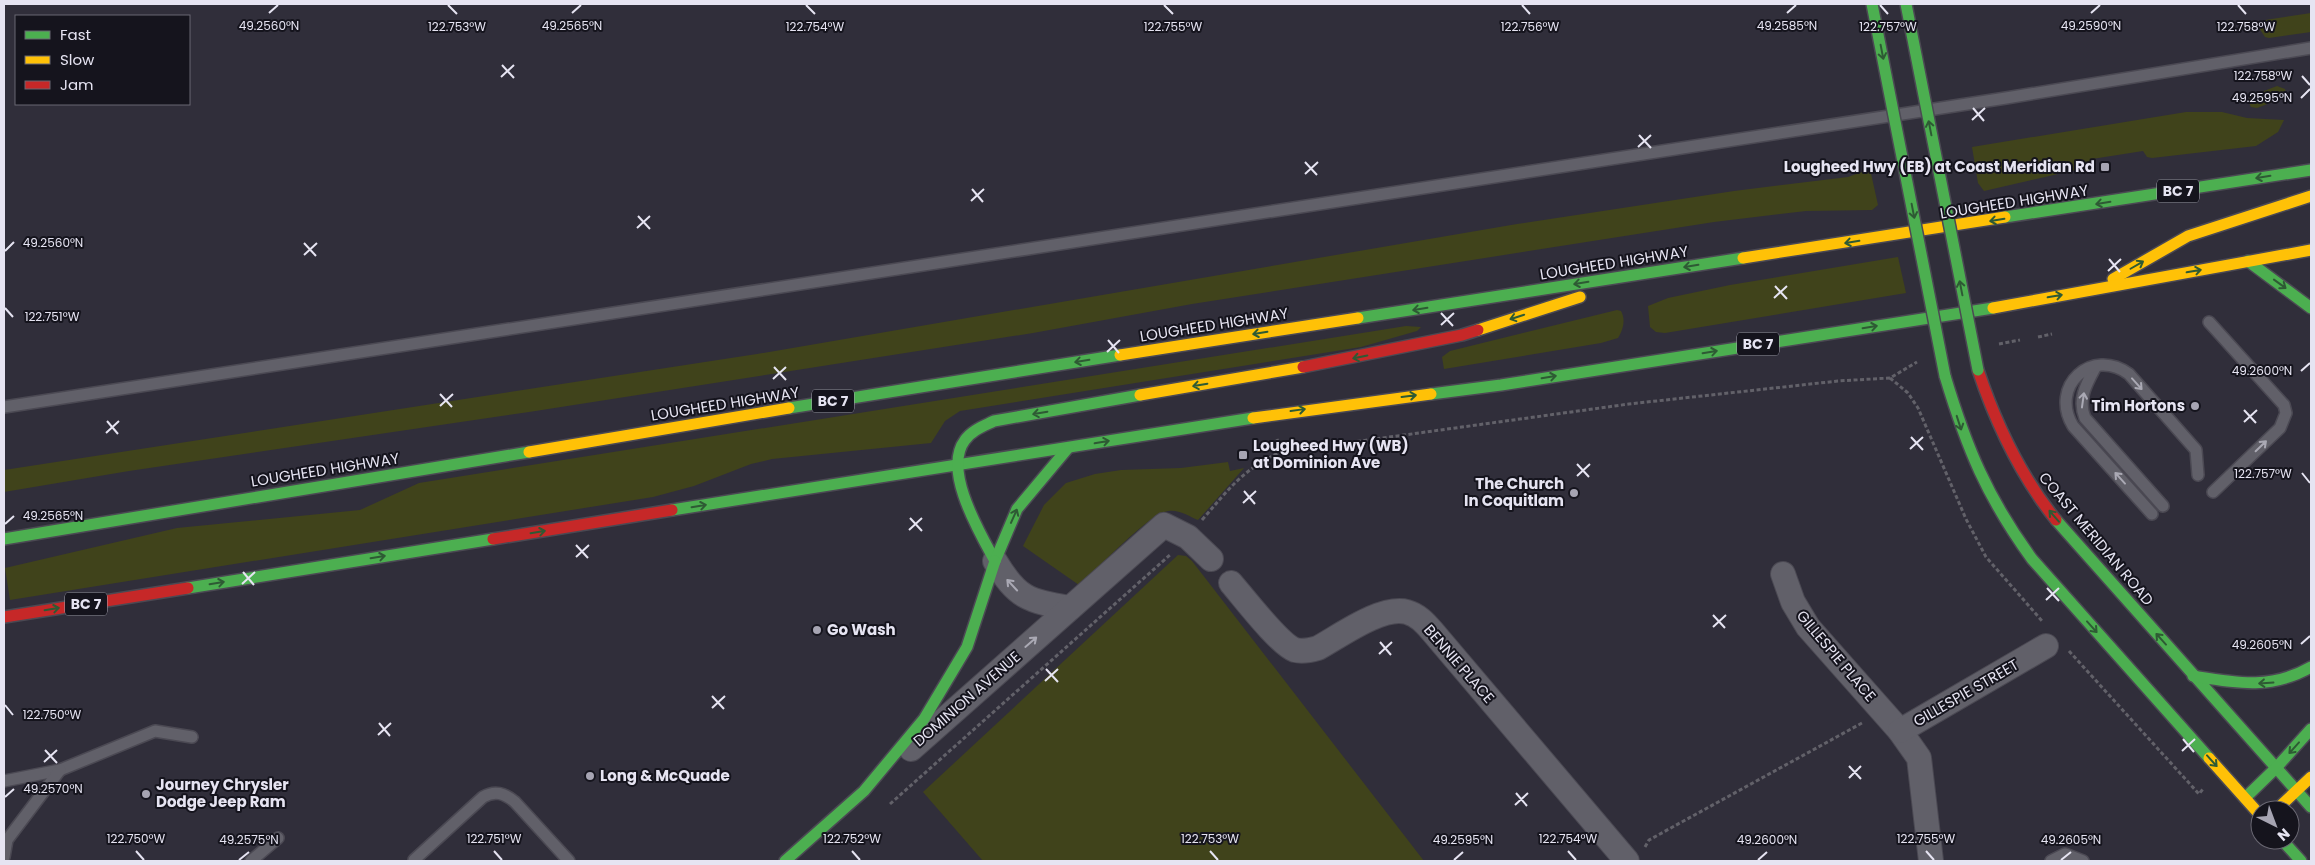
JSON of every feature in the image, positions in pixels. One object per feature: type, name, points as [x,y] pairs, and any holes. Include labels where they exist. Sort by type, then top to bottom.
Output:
[{"type":"main road","points":[[1872,4],[1945,376],[1960,426],[1980,477],[2000,514],[2032,559],[2250,804]]},
{"type":"main road","name":"COAST MERIDIAN ROAD","points":[[1906,4],[1978,370],[1991,408],[2007,443],[2022,472],[2042,502],[2193,676],[2311,807]]},
{"type":"main road","name":"LOUGHEED HIGHWAY","points":[[4,539],[1000,373],[2311,170]]},
{"type":"main road","points":[[2094,290],[2188,236],[2311,196]]},
{"type":"main road","name":"BC 7","points":[[4,617],[1307,409],[1501,385],[1997,307],[2311,250]]},
{"type":"main road","points":[[2248,261],[2311,308]]},
{"type":"main road","points":[[995,561],[969,509],[958,465],[960,450],[965,440],[980,427],[994,421],[1338,361],[1462,335],[1663,270]]},
{"type":"main road","name":"DOMINION AVENUE","points":[[785,861],[864,791],[924,719],[967,647],[995,561],[1017,509],[1068,448]]},
{"type":"main road","points":[[2193,676],[2246,684],[2273,683],[2295,676],[2311,667]]},
{"type":"main road","points":[[2245,798],[2276,768],[2311,729]]},
{"type":"main road","points":[[2286,800],[2311,777]]},
{"type":"main road","points":[[2291,850],[2301,861]]},
{"type":"street","name":"DOMINION AVENUE","points":[[864,791],[1164,525],[1188,537]]},
{"type":"street","points":[[1188,537],[1211,559]]},
{"type":"street","points":[[995,561],[1008,583],[1023,596],[1042,603],[1070,608]]},
{"type":"street","name":"GILLESPIE PLACE","points":[[1783,574],[1793,602],[1808,627],[1900,731]]},
{"type":"street","name":"BENNIE PLACE","points":[[1230,583],[1282,642],[1295,650],[1318,648],[1382,614],[1400,611],[1415,615],[1438,638],[1635,858]]},
{"type":"street","name":"GILLESPIE STREET","points":[[1931,861],[1919,758],[1900,731],[2046,646]]},
{"type":"lane","points":[[4,408],[1986,101],[2311,48]]},
{"type":"lane","points":[[2209,322],[2284,405],[2286,413],[2280,428],[2213,492]]},
{"type":"lane","points":[[2152,514],[2073,426],[2067,416],[2065,404],[2072,380],[2079,372],[2105,363],[2129,374],[2196,450],[2198,475]]},
{"type":"lane","points":[[2096,366],[2085,386],[2081,410],[2085,418],[2163,506]]},
{"type":"lane","points":[[4,780],[60,770],[154,731],[192,737]]},
{"type":"lane","points":[[4,857],[7,840],[60,770]]},
{"type":"lane","points":[[414,860],[483,797],[496,793],[505,795],[515,802],[569,861]]},
{"type":"lane","points":[[251,861],[278,838]]},
{"type":"lane","points":[[2051,861],[2065,854],[2083,861]]},
{"type":"path","points":[[2038,337],[2052,334]]},
{"type":"path","points":[[1993,345],[2020,340]]},
{"type":"path","points":[[885,808],[1168,558],[1245,472],[1262,460],[1281,452],[1629,404],[1838,381],[1890,378],[1922,360]]},
{"type":"path","points":[[1635,858],[1649,840],[1883,712]]},
{"type":"green space","points":[[2311,13],[2311,32],[2269,38],[2265,37],[2259,28],[2265,20]]},
{"type":"green space","points":[[2277,86],[2285,89],[2286,92],[2283,98],[2257,108],[2251,107],[2248,101],[2251,96]]},
{"type":"green space","points":[[2186,112],[2222,112],[2247,118],[2284,120],[2278,132],[2256,146],[2152,158],[2147,157],[2143,151],[2092,159],[2093,166],[1984,191],[1978,183],[1972,147]]},
{"type":"green space","points":[[1870,169],[1878,205],[1872,210],[1806,211],[1714,222],[1192,304],[1033,333],[529,412],[129,471],[4,492],[4,470],[757,354],[1517,224],[1734,191],[1848,177]]},
{"type":"green space","points":[[1898,257],[1906,293],[1665,333],[1656,332],[1650,327],[1648,306],[1668,298],[1730,285]]},
{"type":"green space","points":[[1617,310],[1623,314],[1624,321],[1618,338],[1601,343],[1444,369],[1442,357],[1450,351]]},
{"type":"green space","points":[[1406,326],[1421,327],[1417,331],[1361,347],[960,411],[945,421],[931,443],[772,459],[751,464],[694,486],[653,497],[10,600],[5,568],[177,528],[360,510],[419,483]]},
{"type":"green space","points":[[1228,462],[1230,471],[1244,468],[1198,520],[1176,511],[1168,511],[1159,515],[1136,532],[1079,585],[1023,546],[1044,505],[1066,483],[1095,474],[1121,470],[1181,468]]},
{"type":"green space","points":[[1178,555],[1186,556],[1192,561],[1424,861],[983,861],[923,792]]},
{"type":"traffic: fast","points":[[1872,4],[1945,376]]},
{"type":"traffic: fast","points":[[1906,4],[1978,370]]},
{"type":"traffic: fast","points":[[2005,217],[2311,170]]},
{"type":"traffic: fast","points":[[1358,318],[1743,258]]},
{"type":"traffic: fast","points":[[2248,261],[2311,308]]},
{"type":"traffic: fast","points":[[1431,394],[1501,385],[1993,308]]},
{"type":"traffic: fast","points":[[789,408],[1120,355]]},
{"type":"traffic: fast","points":[[1945,376],[1970,450],[1990,493],[2016,536],[2032,559],[2209,758]]},
{"type":"traffic: fast","points":[[995,561],[973,518],[960,484],[959,453],[965,440],[978,429],[994,421],[1140,395]]},
{"type":"traffic: fast","points":[[672,510],[1253,418]]},
{"type":"traffic: fast","points":[[995,561],[1017,509],[1068,448]]},
{"type":"traffic: fast","points":[[4,539],[529,452]]},
{"type":"traffic: fast","points":[[2056,520],[2311,807]]},
{"type":"traffic: fast","points":[[188,588],[493,539]]},
{"type":"traffic: fast","points":[[785,861],[864,791],[924,719],[967,647],[995,561]]},
{"type":"traffic: fast","points":[[2193,676],[2224,681],[2267,682],[2282,679],[2311,667]]},
{"type":"traffic: fast","points":[[2245,798],[2276,768],[2311,729]]},
{"type":"traffic: fast","points":[[2291,850],[2301,861]]},
{"type":"traffic: slow","points":[[2113,279],[2188,236],[2311,196]]},
{"type":"traffic: slow","points":[[1743,258],[2005,217]]},
{"type":"traffic: slow","points":[[1993,308],[2311,250]]},
{"type":"traffic: slow","points":[[1478,330],[1580,297]]},
{"type":"traffic: slow","points":[[1120,355],[1358,318]]},
{"type":"traffic: slow","points":[[1140,395],[1303,367]]},
{"type":"traffic: slow","points":[[1253,418],[1431,394]]},
{"type":"traffic: slow","points":[[529,452],[789,408]]},
{"type":"traffic: slow","points":[[2209,758],[2250,804]]},
{"type":"traffic: slow","points":[[2287,800],[2311,777]]},
{"type":"traffic: jam","points":[[1303,367],[1462,335],[1478,330]]},
{"type":"traffic: jam","points":[[1978,370],[2010,448],[2031,485],[2056,520]]},
{"type":"traffic: jam","points":[[493,539],[672,510]]},
{"type":"traffic: jam","points":[[4,617],[188,588]]},
{"type":"place","name":"Lougheed Hwy (EB) at Coast Meridian Rd","points":[[2105,167]]},
{"type":"place","name":"Tim Hortons","points":[[2195,406]]},
{"type":"place","name":"Lougheed Hwy (WB) at Dominion Ave","points":[[1243,455]]},
{"type":"place","name":"The Church In Coquitlam","points":[[1574,493]]},
{"type":"place","name":"Go Wash","points":[[817,630]]},
{"type":"place","name":"Long & McQuade","points":[[590,776]]},
{"type":"place","name":"Journey Chrysler Dodge Jeep Ram","points":[[146,794]]}]
